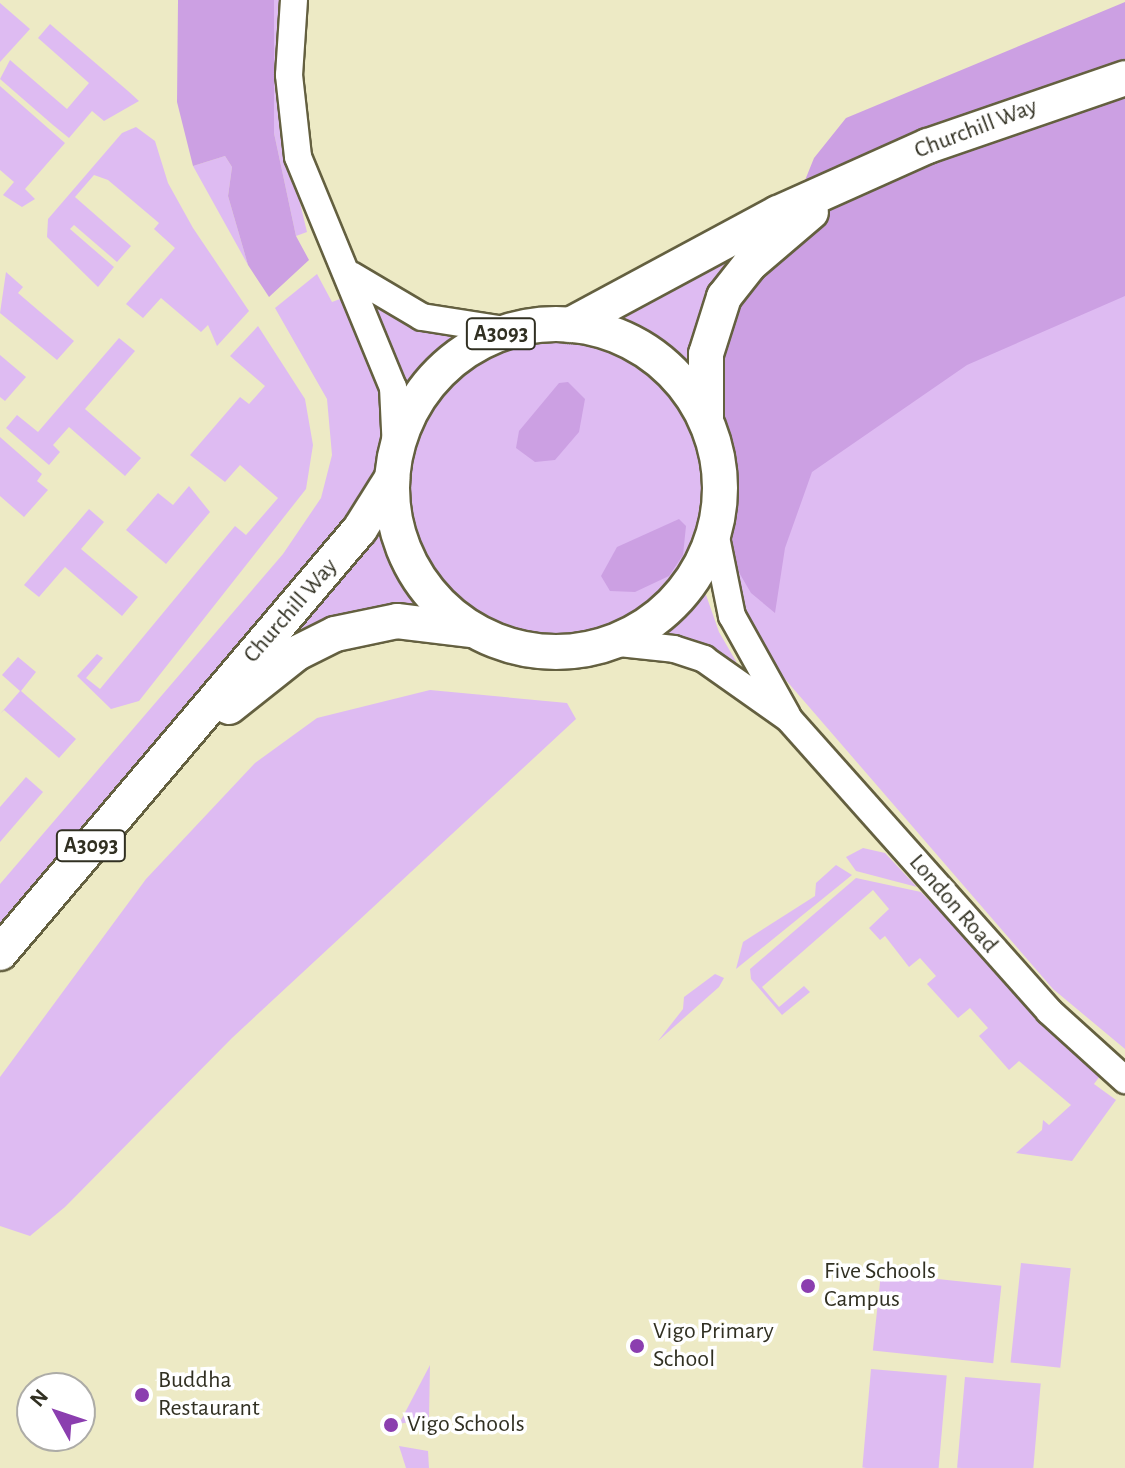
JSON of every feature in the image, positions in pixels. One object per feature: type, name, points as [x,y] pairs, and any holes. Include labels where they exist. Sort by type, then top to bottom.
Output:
[{"type":"main road","name":"Churchill Way","points":[[570,325],[778,213],[832,192],[928,146],[1125,78]]},
{"type":"main road","name":"Churchill Way","points":[[706,423],[706,354],[724,297],[750,264],[832,192]]},
{"type":"main road","name":"A3093","points":[[570,325],[604,331],[651,355],[678,378],[706,423],[719,474],[714,527],[677,598],[653,620],[610,642],[552,652],[477,632],[444,608],[412,567],[395,519],[394,464],[431,382],[475,345],[510,331],[570,325]]},
{"type":"main road","name":"Churchill Way","points":[[0,953],[184,740],[360,529],[394,464]]},
{"type":"main road","name":"Churchill Way","points":[[184,740],[297,653],[335,634],[397,621],[477,632]]},
{"type":"street","points":[[294,0],[294,136],[320,215],[351,275],[393,387],[394,464]]},
{"type":"street","points":[[351,275],[422,317],[510,331]]},
{"type":"street","name":"London Road","points":[[714,527],[732,616],[789,719],[1039,1000],[1101,1061],[1125,1080]]},
{"type":"street","name":"London Road","points":[[610,642],[674,649],[704,659],[789,719]]},
{"type":"shaded area","points":[[178,0],[274,0],[274,133],[296,236],[309,260],[269,297],[248,265],[228,196],[232,167],[225,156],[193,166],[177,102]]},
{"type":"shaded area","points":[[274,0],[283,0],[276,50],[280,120],[307,232],[296,236],[274,133]]},
{"type":"shaded area","points":[[1125,2],[1125,296],[967,365],[812,472],[785,548],[775,613],[751,593],[734,564],[720,357],[744,287],[766,277],[814,158],[846,118]]},
{"type":"shaded area","points":[[0,3],[30,29],[0,62]]},
{"type":"shaded area","points":[[50,24],[139,101],[104,121],[92,111],[69,138],[53,125],[0,79],[10,60],[67,109],[89,83],[38,38]]},
{"type":"shaded area","points":[[0,86],[65,143],[25,189],[35,199],[22,207],[3,195],[14,182],[0,170]]},
{"type":"shaded area","points":[[1125,93],[1125,1049],[1053,989],[759,649],[743,625],[727,566],[731,533],[725,434],[744,287],[779,257]]},
{"type":"shaded area","points":[[136,127],[155,141],[168,183],[193,228],[249,311],[217,346],[208,325],[201,332],[161,298],[143,318],[126,304],[175,248],[154,229],[159,223],[108,180],[94,175],[75,197],[131,246],[117,262],[74,225],[70,229],[114,267],[98,287],[47,237],[48,219],[122,133]]},
{"type":"shaded area","points":[[225,156],[232,167],[228,196],[248,265],[193,166]]},
{"type":"shaded area","points":[[755,237],[690,370],[661,343],[614,320]]},
{"type":"shaded area","points":[[6,272],[23,287],[18,293],[74,341],[57,360],[0,313]]},
{"type":"shaded area","points":[[317,274],[332,302],[340,299],[380,381],[384,450],[371,492],[0,939],[0,884],[283,554],[321,498],[332,455],[327,399],[275,308]]},
{"type":"shaded area","points":[[369,299],[402,321],[459,337],[409,390]]},
{"type":"shaded area","points":[[258,326],[305,399],[313,445],[306,489],[139,701],[111,709],[77,676],[97,654],[103,658],[86,678],[100,689],[235,526],[246,535],[278,498],[240,465],[225,482],[190,455],[240,397],[249,404],[265,386],[230,356]]},
{"type":"shaded area","points":[[119,338],[135,351],[85,409],[141,458],[125,476],[69,427],[53,445],[60,452],[49,465],[6,428],[17,415],[38,432]]},
{"type":"shaded area","points":[[558,338],[587,341],[615,350],[641,363],[664,382],[683,405],[696,431],[705,459],[708,488],[705,517],[696,545],[683,571],[664,594],[641,613],[615,626],[587,635],[558,638],[529,635],[501,626],[475,613],[452,594],[433,571],[420,545],[411,517],[408,488],[411,459],[420,431],[433,405],[452,382],[475,363],[501,350],[529,341]]},
{"type":"shaded area","points":[[0,355],[26,377],[5,401],[0,397]]},
{"type":"shaded area","points":[[568,382],[585,399],[579,432],[555,460],[535,462],[516,448],[519,431],[559,383]]},
{"type":"shaded area","points":[[0,437],[42,474],[37,481],[48,490],[24,517],[0,496]]},
{"type":"shaded area","points":[[189,486],[210,512],[166,564],[126,530],[158,493],[173,505]]},
{"type":"shaded area","points":[[89,509],[104,522],[81,549],[138,597],[122,616],[65,567],[39,597],[24,585]]},
{"type":"shaded area","points":[[679,519],[686,526],[683,555],[669,576],[635,592],[610,591],[601,576],[617,547]]},
{"type":"shaded area","points":[[382,522],[399,569],[426,608],[271,659]]},
{"type":"shaded area","points":[[705,592],[719,632],[737,663],[663,634]]},
{"type":"shaded area","points":[[18,657],[36,672],[21,691],[76,739],[59,758],[4,710],[0,714],[20,691],[2,675]]},
{"type":"shaded area","points":[[430,690],[567,703],[576,719],[232,1038],[65,1207],[30,1236],[0,1226],[0,1077],[146,879],[255,763],[317,718]]},
{"type":"shaded area","points":[[26,777],[43,792],[0,842],[0,807]]},
{"type":"shaded area","points":[[863,848],[885,853],[917,887],[856,871],[846,857]]},
{"type":"shaded area","points":[[836,865],[852,875],[736,969],[743,942],[815,896],[816,883]]},
{"type":"shaded area","points":[[856,878],[921,892],[1100,1076],[1094,1084],[1116,1100],[1072,1161],[1016,1153],[1042,1130],[1043,1120],[1049,1125],[1071,1105],[1019,1061],[1009,1070],[979,1036],[988,1028],[970,1008],[958,1018],[927,984],[936,976],[920,958],[909,967],[885,936],[880,940],[869,928],[889,909],[873,890],[762,987],[779,1007],[804,986],[810,992],[782,1015],[751,979],[750,969]]},
{"type":"shaded area","points":[[715,974],[724,978],[719,987],[658,1041],[683,1009],[684,997]]},
{"type":"shaded area","points":[[1021,1263],[1071,1268],[1060,1368],[1011,1362]]},
{"type":"shaded area","points":[[881,1273],[1001,1286],[993,1363],[873,1351]]},
{"type":"shaded area","points":[[430,1365],[429,1418],[399,1424]]},
{"type":"shaded area","points":[[871,1369],[947,1376],[939,1468],[862,1468]]},
{"type":"shaded area","points":[[965,1377],[1041,1384],[1033,1468],[957,1468]]},
{"type":"shaded area","points":[[399,1446],[428,1451],[429,1468],[406,1468]]},
{"type":"place","name":"Five Schools Campus","points":[[808,1286]]},
{"type":"place","name":"Vigo Primary School","points":[[637,1346]]},
{"type":"place","name":"Buddha Restaurant","points":[[142,1395]]},
{"type":"place","name":"Vigo Schools","points":[[391,1425]]}]
